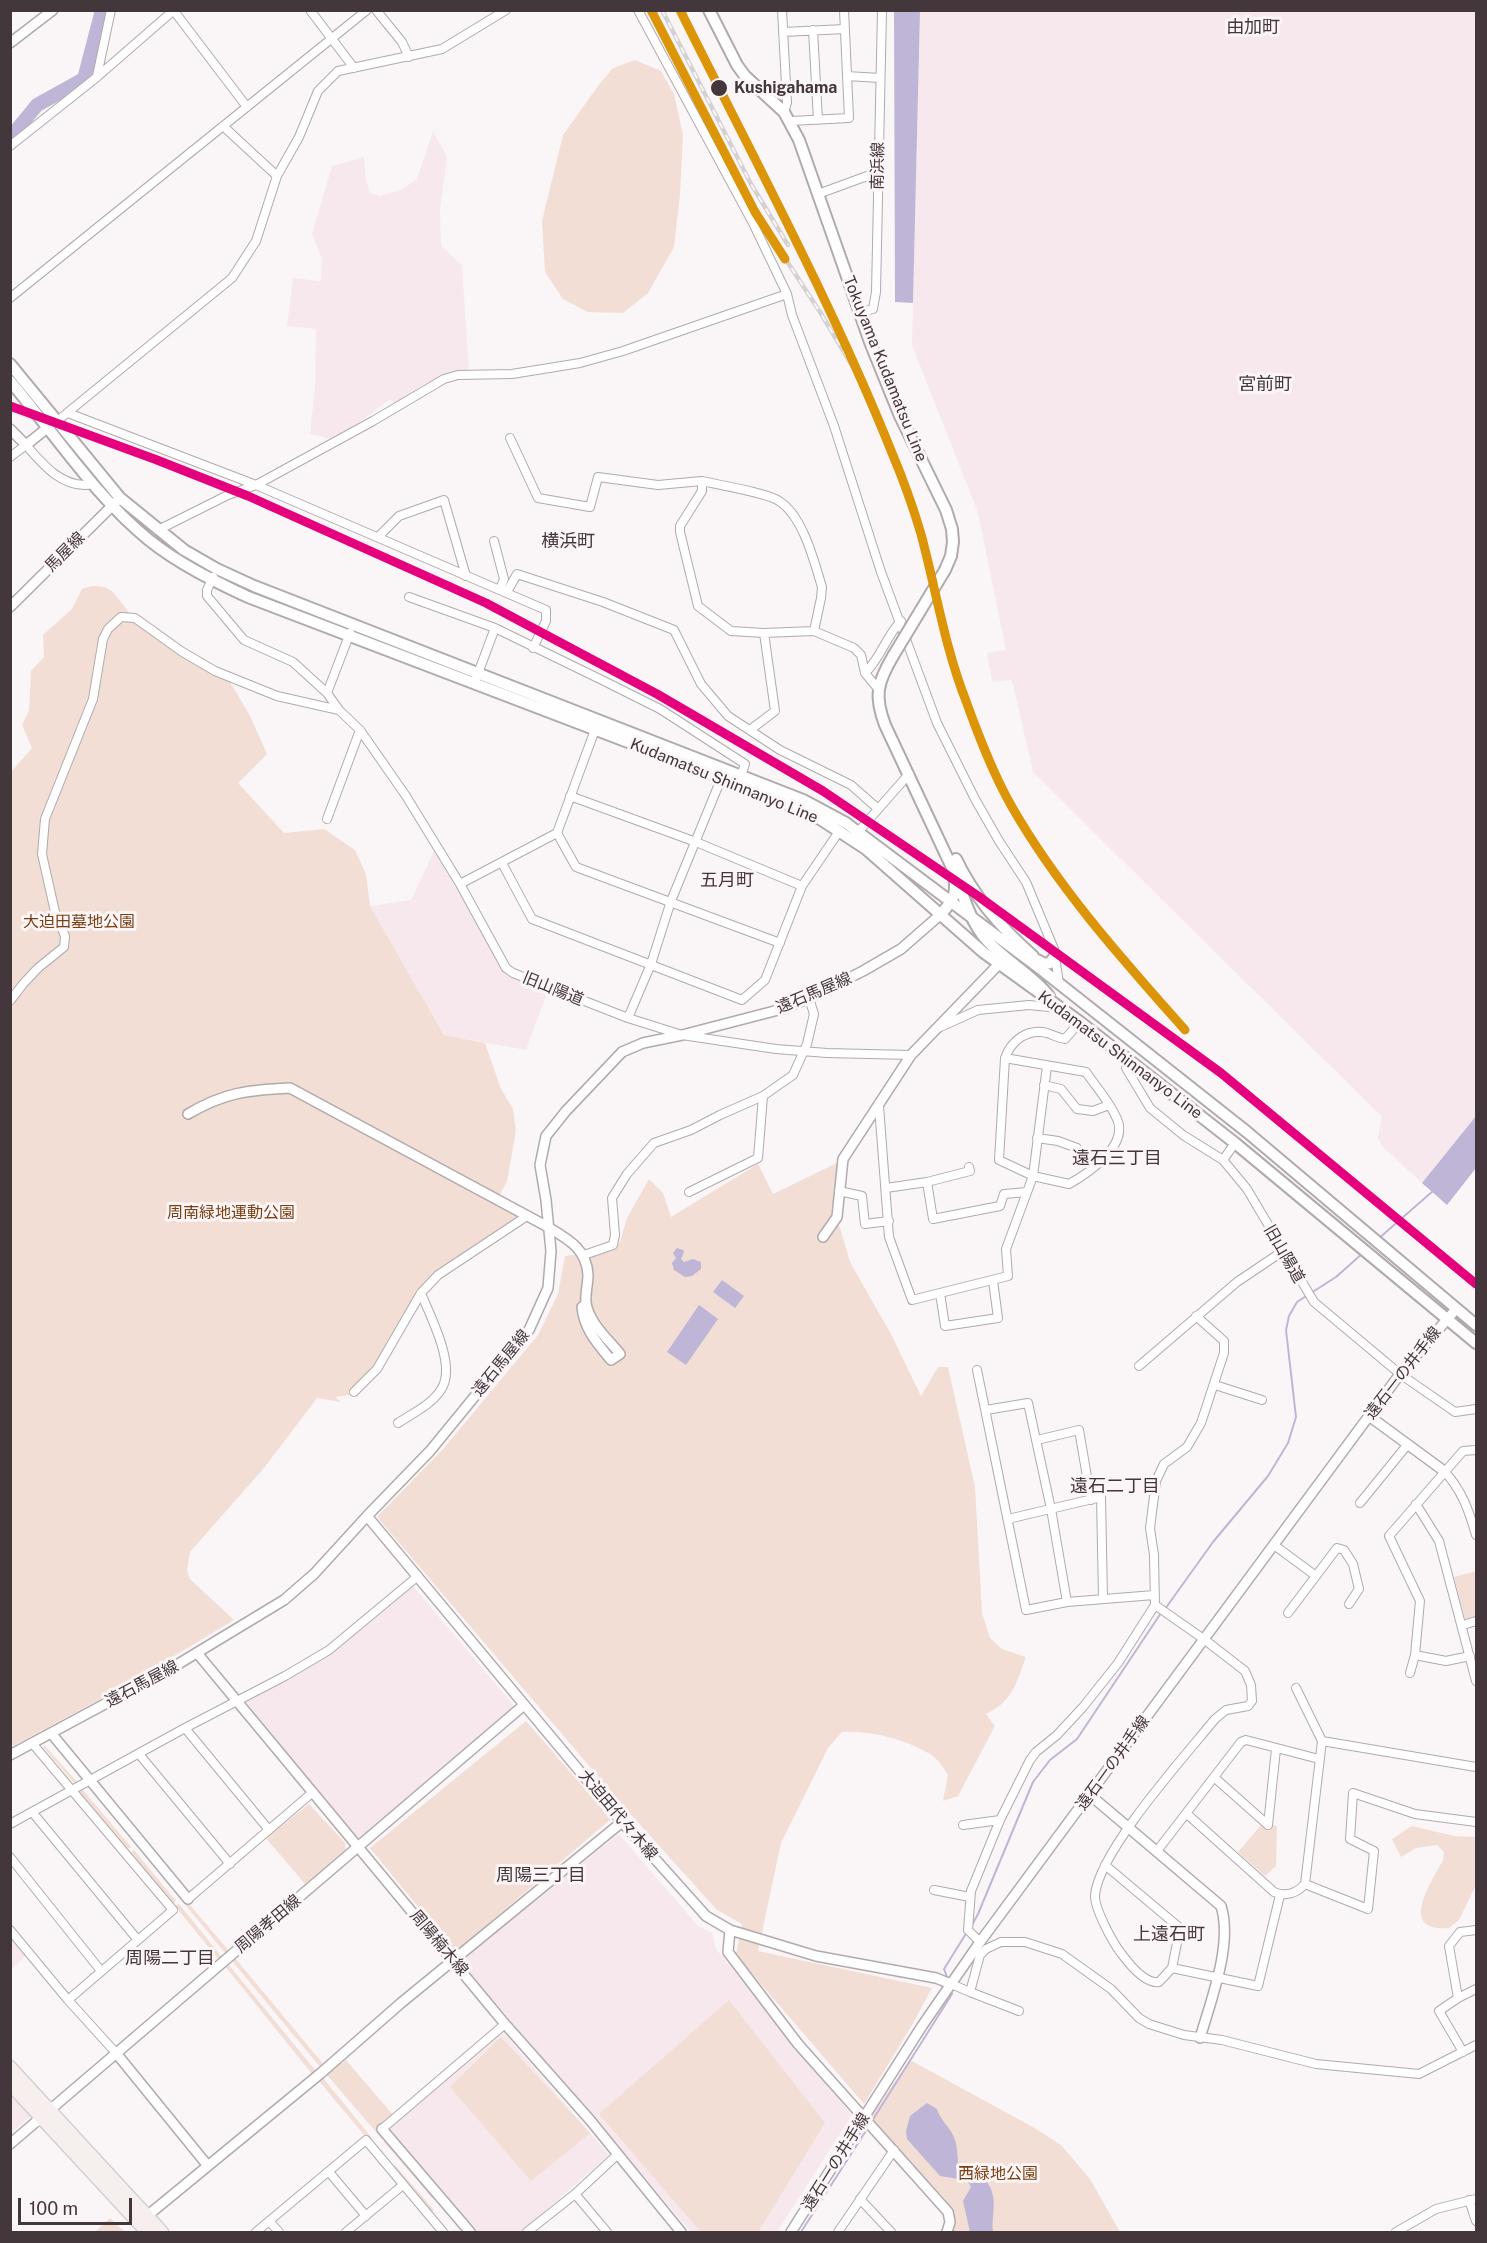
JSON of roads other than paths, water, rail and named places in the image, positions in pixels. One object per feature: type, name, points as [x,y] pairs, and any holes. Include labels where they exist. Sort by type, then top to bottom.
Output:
[{"type":"highway","points":[[10,2067],[45,2115],[147,2232]]},
{"type":"highway","points":[[10,2085],[45,2115],[162,2232]]},
{"type":"main road","name":"Tokuyama Kudamatsu Line","points":[[709,10],[745,76],[791,121],[900,416],[952,529],[951,556],[882,677],[878,707],[954,872],[957,889],[952,902]]},
{"type":"main road","name":"Kudamatsu Shinnanyo Line","points":[[10,364],[93,483],[184,550],[217,569],[254,586],[479,672],[721,779],[789,805],[840,830],[866,849],[999,964],[1080,1022],[1235,1143],[1476,1343]]},
{"type":"main road","name":"Kudamatsu Shinnanyo Line","points":[[10,381],[52,424],[149,540],[212,580],[248,597],[474,684],[741,776],[803,800],[846,823],[952,902],[972,920],[1040,965],[1059,984],[1182,1079],[1476,1325]]},
{"type":"main road","points":[[916,788],[928,803],[960,868],[988,911],[1040,965],[1050,963],[1055,956]]},
{"type":"main road","points":[[954,872],[972,920],[983,936],[998,952],[1040,985],[1059,1008]]},
{"type":"main road","points":[[940,915],[952,902]]},
{"type":"street","points":[[10,44],[54,10]]},
{"type":"street","points":[[310,10],[354,68]]},
{"type":"street","points":[[10,298],[367,10]]},
{"type":"street","points":[[376,10],[402,42],[409,57]]},
{"type":"street","points":[[10,457],[68,413],[232,278],[256,241],[277,176],[299,137],[318,91],[338,71],[442,49],[506,10]]},
{"type":"street","points":[[638,10],[753,223],[787,294],[792,315],[834,426],[881,572],[937,723],[955,763],[999,841],[1026,882],[1055,956],[1059,984]]},
{"type":"street","points":[[782,10],[788,103],[784,112]]},
{"type":"street","points":[[791,121],[849,118],[844,10]]},
{"type":"street","name":"南浜線","points":[[860,312],[873,309],[876,292],[882,10]]},
{"type":"street","points":[[97,77],[111,11]]},
{"type":"street","points":[[10,146],[97,77],[174,11],[247,107]]},
{"type":"street","points":[[783,32],[845,29]]},
{"type":"street","points":[[813,30],[818,120]]},
{"type":"street","points":[[847,76],[880,78]]},
{"type":"street","points":[[224,126],[277,176]]},
{"type":"street","points":[[818,194],[878,172]]},
{"type":"street","points":[[158,530],[228,495],[256,485],[444,379],[458,375],[512,374],[580,363],[623,351],[787,294]]},
{"type":"street","points":[[68,413],[256,485],[546,610],[546,621],[534,645]]},
{"type":"street","points":[[10,429],[46,468],[60,478],[82,486],[93,483]]},
{"type":"street","points":[[510,438],[538,498],[590,507],[598,477],[658,485],[702,481],[777,499],[790,509],[798,522],[822,587],[822,598],[814,631]]},
{"type":"street","points":[[702,481],[702,491],[680,526],[698,606],[731,631],[764,633],[814,631],[854,648],[861,655],[865,673],[879,690]]},
{"type":"street","points":[[378,537],[399,516],[444,500],[466,576]]},
{"type":"street","name":"馬屋線","points":[[10,607],[116,502]]},
{"type":"street","points":[[494,541],[504,579],[504,590]]},
{"type":"street","points":[[212,580],[217,569]]},
{"type":"street","points":[[504,590],[517,574],[603,602],[674,630],[701,684],[729,716],[780,750],[851,785],[877,808]]},
{"type":"street","name":"旧山陽道","points":[[212,580],[207,596],[244,640],[292,662],[327,693],[339,710],[360,730],[406,796],[460,884],[506,968],[534,983],[628,1018],[682,1035],[805,1051],[911,1055]]},
{"type":"street","points":[[409,597],[495,628],[534,645],[660,709],[745,764],[741,776]]},
{"type":"street","points":[[10,1001],[38,968],[64,948],[64,936],[55,912],[42,855],[44,828],[48,810],[93,699],[103,639],[108,629],[121,617],[135,618],[181,651],[215,671],[277,696],[339,710]]},
{"type":"street","points":[[865,673],[872,666],[892,630],[901,621]]},
{"type":"street","points":[[327,693],[354,624]]},
{"type":"street","points":[[474,684],[495,628]]},
{"type":"street","points":[[750,730],[775,711],[764,633]]},
{"type":"street","points":[[460,884],[557,833],[596,725]]},
{"type":"street","points":[[327,819],[360,730]]},
{"type":"street","points":[[858,832],[909,774]]},
{"type":"street","points":[[628,1018],[651,964],[671,901],[721,779]]},
{"type":"street","points":[[570,796],[696,842],[802,886]]},
{"type":"street","points":[[502,863],[532,919],[742,1000],[765,980],[802,886],[840,830]]},
{"type":"street","points":[[557,833],[576,867],[780,943]]},
{"type":"street","name":"遠石馬屋線","points":[[11,1753],[197,1653],[284,1599],[315,1574],[430,1451],[529,1330],[548,1288],[551,1251],[540,1165],[546,1136],[566,1111],[622,1052],[643,1043],[786,1008],[901,949],[940,915]]},
{"type":"street","points":[[823,1237],[837,1217],[843,1159],[911,1055],[999,964]]},
{"type":"street","points":[[584,1255],[613,1245],[615,1235],[612,1198],[627,1174],[654,1143],[691,1130],[763,1096],[793,1075],[805,1051],[814,1014],[809,998]]},
{"type":"street","points":[[937,1028],[978,1010],[1029,1005],[1059,1008]]},
{"type":"street","points":[[1005,1058],[1086,1072],[1118,1121],[1119,1139],[1094,1167],[1069,1184],[1033,1176],[999,1160],[1005,1058],[1009,1047],[1017,1039],[1031,1033],[1045,1032],[1065,1039],[1080,1022]]},
{"type":"street","name":"旧山陽道","points":[[1130,1060],[1126,1068],[1149,1108],[1174,1129],[1223,1160],[1247,1189],[1314,1302],[1400,1374],[1455,1412],[1476,1409]]},
{"type":"street","points":[[879,1106],[889,1237],[912,1300],[1008,1276],[1006,1249],[1033,1176],[1047,1066]]},
{"type":"street","points":[[1044,1085],[1061,1089],[1077,1109],[1093,1111],[1109,1106]]},
{"type":"street","points":[[188,1114],[204,1104],[232,1093],[290,1088],[548,1227],[573,1243],[584,1255],[588,1273],[586,1304],[596,1325],[620,1354],[611,1360],[591,1336],[583,1318],[582,1307],[586,1304]]},
{"type":"street","points":[[688,1192],[758,1158],[763,1096]]},
{"type":"street","points":[[1037,1138],[1058,1141],[1077,1148],[1094,1167]]},
{"type":"street","points":[[1223,1160],[1235,1143]]},
{"type":"street","points":[[886,1188],[927,1182],[970,1171],[969,1167]]},
{"type":"street","points":[[927,1182],[933,1219],[999,1206],[1004,1194],[1027,1192]]},
{"type":"street","points":[[839,1191],[862,1196],[865,1224],[889,1221]]},
{"type":"street","points":[[354,1392],[377,1369],[421,1293],[438,1275],[527,1216]]},
{"type":"street","points":[[1139,1366],[1237,1282],[1283,1251]]},
{"type":"street","points":[[940,1293],[945,1326],[999,1318],[993,1281]]},
{"type":"street","points":[[398,1423],[429,1402],[443,1387],[446,1371],[444,1352],[421,1293]]},
{"type":"street","name":"遠石一の井手線","points":[[791,2232],[922,2026],[980,1942],[1400,1374],[1456,1309]]},
{"type":"street","points":[[980,1942],[968,1930],[970,1897],[1000,1820],[1036,1752],[1057,1735],[1083,1707],[1118,1663],[1155,1605],[1154,1555],[1150,1528],[1156,1481],[1164,1464],[1187,1447],[1201,1423],[1224,1353],[1224,1341],[1196,1316]]},
{"type":"street","points":[[977,1370],[1026,1610],[1067,1602],[1154,1595]]},
{"type":"street","points":[[1215,1385],[1262,1400]]},
{"type":"street","points":[[986,1410],[1028,1403],[1051,1509],[1067,1602]]},
{"type":"street","points":[[1369,1416],[1453,1480],[1466,1502],[1476,1535]]},
{"type":"street","points":[[1037,1440],[1079,1430],[1091,1500]]},
{"type":"street","points":[[1360,1503],[1408,1444]]},
{"type":"street","points":[[1410,1673],[1415,1655],[1420,1601],[1389,1536],[1463,1451],[1476,1450]]},
{"type":"street","points":[[1008,1519],[1101,1497],[1103,1599]]},
{"type":"street","points":[[1416,1504],[1439,1541],[1476,1681]]},
{"type":"street","name":"大迫田代々木線","points":[[367,1516],[622,1822],[706,1916],[730,1930],[816,1956],[936,1978],[951,1984]]},
{"type":"street","points":[[1274,1545],[1316,1576]]},
{"type":"street","points":[[1288,1613],[1337,1548],[1344,1550],[1353,1564],[1359,1588],[1349,1604]]},
{"type":"street","points":[[10,1824],[329,1650],[418,1576]]},
{"type":"street","points":[[1105,1865],[1180,1928],[1172,1968],[1159,1982],[1154,1983],[1127,1961],[1118,1950],[1096,1904],[1098,1882],[1105,1865],[1130,1827],[1215,1719],[1226,1710],[1248,1706],[1251,1701],[1251,1685],[1245,1671],[1155,1605]]},
{"type":"street","points":[[1463,1625],[1476,1621]]},
{"type":"street","name":"周陽楠木線","points":[[197,1653],[505,2024],[590,2120],[616,2155],[681,2232]]},
{"type":"street","points":[[1415,1655],[1446,1661],[1470,1656]]},
{"type":"street","points":[[1187,1814],[1281,1895],[1298,1891],[1305,1884],[1322,1742],[1296,1688]]},
{"type":"street","name":"周陽孝田線","points":[[10,2144],[524,1705]]},
{"type":"street","points":[[185,1728],[269,1830]]},
{"type":"street","points":[[51,1733],[188,1899],[313,1792]]},
{"type":"street","points":[[1156,1851],[1241,1742],[1246,1740],[1319,1759]]},
{"type":"street","points":[[1322,1742],[1476,1767]]},
{"type":"street","points":[[32,1743],[173,1910],[68,2000]]},
{"type":"street","points":[[1215,1778],[1268,1825],[1276,1749]]},
{"type":"street","points":[[139,1754],[230,1863]]},
{"type":"street","points":[[1305,1884],[1368,1909],[1374,1851],[1350,1839],[1353,1793],[1415,1814],[1476,1822]]},
{"type":"street","points":[[1090,1795],[1221,1906],[1225,1929],[1217,1976],[1200,2038]]},
{"type":"street","points":[[33,1813],[137,1939]]},
{"type":"street","points":[[963,1825],[1000,1820]]},
{"type":"street","points":[[147,2216],[622,1822]]},
{"type":"street","points":[[10,1857],[101,1971]]},
{"type":"street","points":[[934,1890],[970,1897]]},
{"type":"street","points":[[1172,1968],[1258,1986],[1281,1895]]},
{"type":"street","points":[[10,1930],[116,2053],[208,2166]]},
{"type":"street","points":[[730,1930],[728,1952],[798,2044],[948,2212],[950,2222],[947,2232]]},
{"type":"street","points":[[1458,1998],[1449,1946],[1460,1932],[1476,1930]]},
{"type":"street","points":[[970,1992],[980,1955],[986,1949],[1001,1942],[1025,1942],[1062,1954],[1111,1989],[1139,2018],[1149,2024],[1184,2036],[1222,2040],[1316,2064],[1419,2074],[1476,2045]]},
{"type":"street","points":[[951,1984],[1019,2011]]},
{"type":"street","points":[[1463,2052],[1439,2011],[1476,1989]]},
{"type":"street","points":[[470,2232],[382,2129],[505,2024]]},
{"type":"street","points":[[256,2232],[366,2140],[441,2232]]},
{"type":"street","points":[[838,2232],[894,2150]]},
{"type":"street","points":[[526,2232],[536,2230],[616,2155]]},
{"type":"street","points":[[329,2172],[366,2216]]},
{"type":"street","points":[[346,2232],[403,2185]]},
{"type":"street","points":[[575,2194],[607,2232]]},
{"type":"street","points":[[860,2199],[891,2232]]},
{"type":"street","points":[[1396,2232],[1427,2213],[1473,2200],[1476,2221]]},
{"type":"street","points":[[269,2222],[279,2232]]},
{"type":"waterway","points":[[10,138],[37,105],[84,79],[102,10]]},
{"type":"waterway","points":[[1378,1239],[1433,1191]]},
{"type":"waterway","points":[[1165,1609],[1213,1542],[1268,1476],[1288,1443],[1296,1417],[1286,1330],[1289,1316],[1297,1302],[1336,1277],[1363,1253]]},
{"type":"waterway","points":[[972,1925],[1033,1782],[1050,1760],[1077,1739],[1161,1613]]},
{"type":"waterway","points":[[948,1980],[944,1969],[967,1932]]},
{"type":"waterway","points":[[872,2121],[952,1994],[951,1991]]},
{"type":"waterway","points":[[801,2232],[869,2126]]},
{"type":"railway","points":[[651,10],[755,212],[860,379]]},
{"type":"railway","points":[[662,10],[751,184],[788,245]]},
{"type":"place","name":"Kushigahama","points":[[719,88]]},
{"type":"district","name":"由加町","points":[[1253,27]]},
{"type":"district","name":"宮前町","points":[[1265,384]]},
{"type":"district","name":"横浜町","points":[[568,541]]},
{"type":"district","name":"五月町","points":[[727,880]]},
{"type":"district","name":"遠石三丁目","points":[[1117,1158]]},
{"type":"district","name":"遠石二丁目","points":[[1115,1486]]},
{"type":"district","name":"周陽三丁目","points":[[541,1875]]},
{"type":"district","name":"上遠石町","points":[[1169,1934]]},
{"type":"district","name":"周陽二丁目","points":[[170,1958]]},
{"type":"park label","name":"大迫田墓地公園","points":[[79,922]]},
{"type":"park label","name":"周南緑地運動公園","points":[[231,1213]]},
{"type":"park label","name":"西緑地公園","points":[[998,2174]]}]
